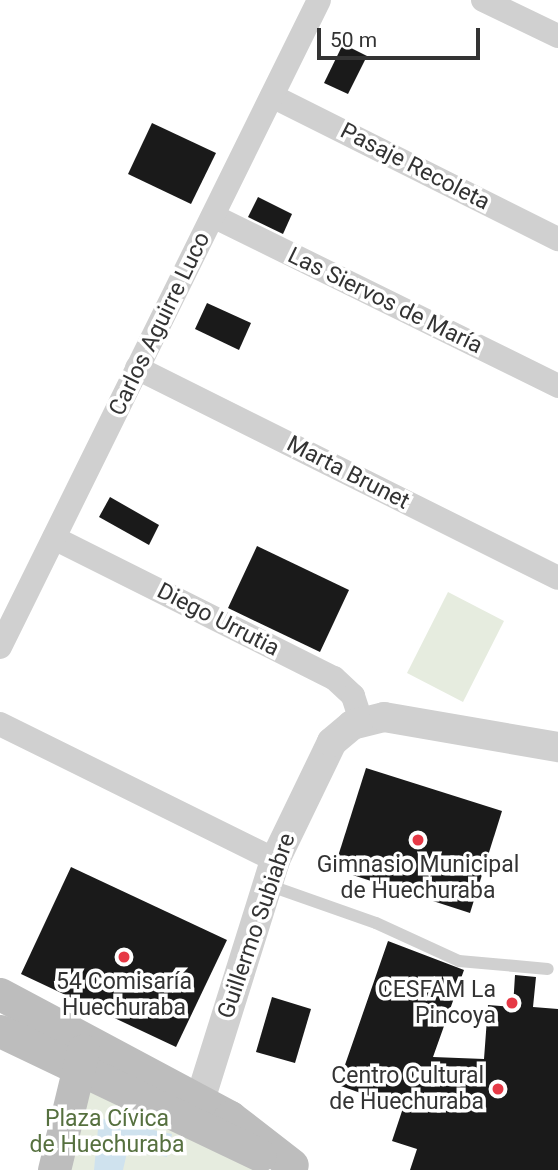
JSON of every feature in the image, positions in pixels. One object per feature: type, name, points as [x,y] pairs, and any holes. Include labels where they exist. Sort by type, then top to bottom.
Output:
[{"type":"main road","points":[[0,995],[81,1055],[238,1146],[296,1168]]},
{"type":"main road","points":[[0,1031],[81,1055],[200,1100],[296,1168]]},
{"type":"main road","points":[[54,1170],[81,1055]]},
{"type":"street","name":"Carlos Aguirre Luco","points":[[2,640],[319,0]]},
{"type":"street","points":[[483,0],[558,36]]},
{"type":"street","name":"Pasaje Recoleta","points":[[272,96],[558,239]]},
{"type":"street","name":"Las Siervos de María","points":[[213,216],[558,386]]},
{"type":"street","name":"Marta Brunet","points":[[137,369],[558,578]]},
{"type":"street","name":"Diego Urrutia","points":[[54,538],[334,678],[353,696],[361,722]]},
{"type":"street","points":[[361,722],[399,719],[558,747]]},
{"type":"street","name":"Guillermo Subiabre","points":[[200,1100],[271,872],[323,754],[361,722]]},
{"type":"street","points":[[0,724],[271,872]]},
{"type":"lane","points":[[271,872],[459,961],[548,969]]},
{"type":"green space","points":[[448,592],[504,621],[463,702],[407,673]]},
{"type":"green space","name":"Plaza Cívica de Huechuraba","points":[[85,1087],[259,1170],[58,1170]]},
{"type":"water","points":[[99,1118],[172,1134],[167,1157],[128,1148],[123,1170],[94,1170]]},
{"type":"building","points":[[343,44],[367,56],[348,94],[324,83]]},
{"type":"building","points":[[152,123],[216,153],[191,204],[128,174]]},
{"type":"building","points":[[258,197],[292,214],[283,234],[248,217]]},
{"type":"building","points":[[207,303],[251,323],[239,350],[195,329]]},
{"type":"building","points":[[110,497],[159,525],[149,545],[99,517]]},
{"type":"building","points":[[257,546],[349,590],[320,652],[228,608]]},
{"type":"building","name":"Gimnasio Municipal de Huechuraba","points":[[366,768],[502,811],[470,913],[334,869]]},
{"type":"building","name":"54 Comisaría Huechuraba","points":[[71,867],[227,940],[176,1047],[21,974]]},
{"type":"building","points":[[388,941],[464,970],[433,1057],[484,1059],[488,1005],[513,1007],[515,975],[536,977],[533,1007],[558,1009],[558,1170],[410,1170],[417,1149],[392,1141],[403,1108],[338,1085]]},
{"type":"building","points":[[272,997],[311,1009],[295,1063],[256,1052]]},
{"type":"place","name":"Gimnasio Municipal de Huechuraba","points":[[418,840]]},
{"type":"place","name":"54 Comisaría Huechuraba","points":[[124,957]]},
{"type":"place","name":"CESFAM La Pincoya","points":[[512,1003]]},
{"type":"place","name":"Centro Cultural de Huechuraba","points":[[498,1089]]}]
